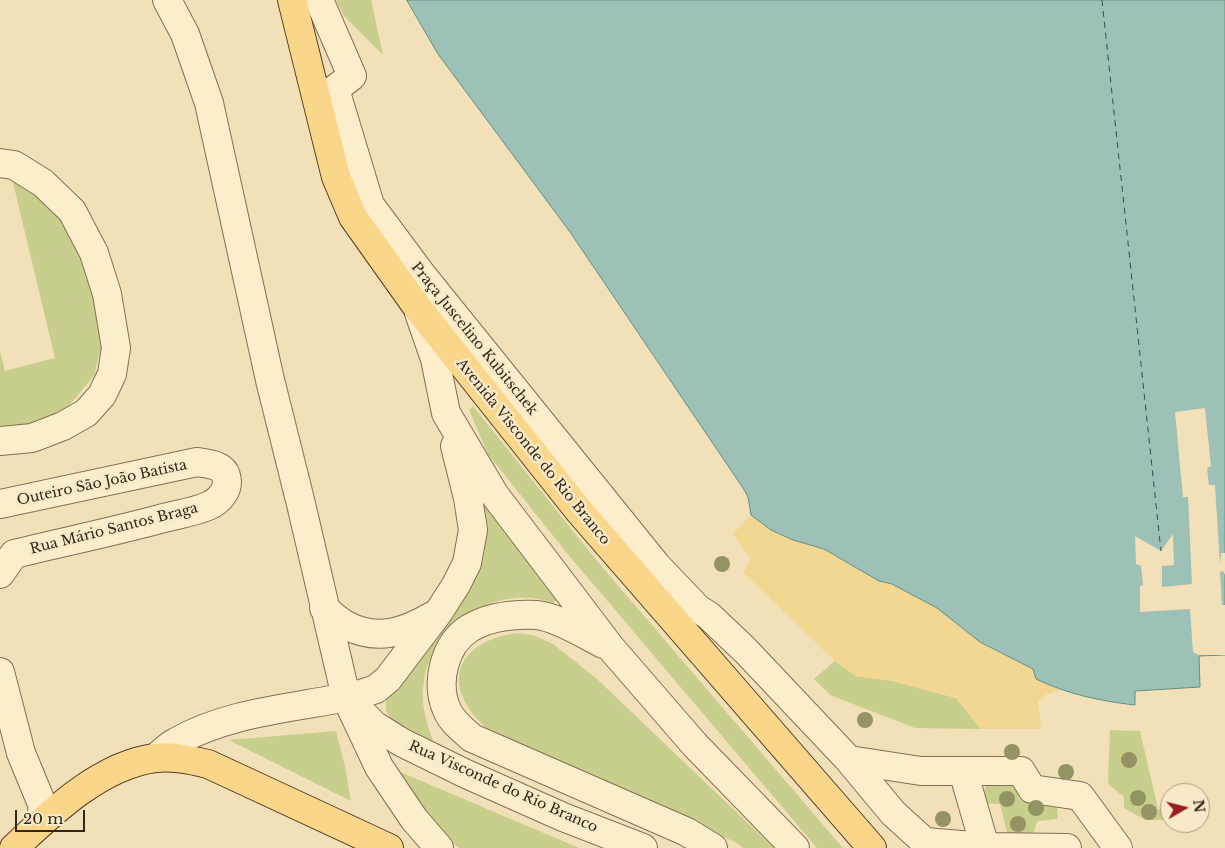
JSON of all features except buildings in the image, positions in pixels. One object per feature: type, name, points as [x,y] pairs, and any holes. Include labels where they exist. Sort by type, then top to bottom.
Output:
[{"type":"main road","name":"Avenida Visconde do Rio Branco","points":[[292,0],[336,177],[353,217],[417,307],[579,511],[872,848]]},
{"type":"main road","points":[[14,848],[68,800],[96,781],[125,767],[155,758],[184,759],[208,764],[385,847]]},
{"type":"street","points":[[167,0],[185,34],[209,103],[270,380],[302,504],[324,608],[346,697],[379,767],[414,819],[439,848]]},
{"type":"street","name":"Praça Juscelino Kubitschek","points":[[319,0],[352,76],[335,89],[370,205],[422,275],[657,566],[698,609],[708,615],[731,637],[849,760]]},
{"type":"street","points":[[0,163],[14,165],[43,183],[72,211],[94,253],[107,294],[116,348],[112,374],[102,395],[86,413],[63,426],[32,438],[0,441]]},
{"type":"street","points":[[155,758],[174,742],[209,726],[235,718],[346,697],[376,689],[388,679],[438,613],[456,584],[467,562],[474,530],[435,359],[417,307]]},
{"type":"street","points":[[446,413],[494,494],[611,648],[695,745],[795,848]]},
{"type":"street","name":"Outeiro São João Batista","points":[[0,504],[197,462],[219,467],[224,471],[227,478]]},
{"type":"street","name":"Rua Mário Santos Braga","points":[[5,562],[208,506],[224,492],[227,478]]},
{"type":"street","points":[[324,608],[344,624],[364,633],[383,634],[419,624],[438,613]]},
{"type":"street","points":[[611,648],[569,626],[539,615],[494,618],[469,629],[447,654],[442,674],[442,694],[447,711],[458,726],[472,738],[687,832],[714,848]]},
{"type":"street","points":[[0,672],[22,753],[42,804],[43,821]]},
{"type":"street","name":"Rua Visconde do Rio Branco","points":[[346,697],[374,725],[401,742],[464,773],[563,817],[643,848]]},
{"type":"street","points":[[849,760],[921,771],[1021,771],[1032,788],[1080,796],[1118,848]]},
{"type":"street","points":[[849,760],[893,813],[925,842],[986,847],[1067,848]]},
{"type":"street","points":[[963,771],[986,847]]},
{"type":"green space","points":[[336,0],[371,0],[383,55],[344,16]]},
{"type":"green space","points":[[10,170],[63,219],[97,294],[104,336],[94,376],[67,408],[30,429],[0,435],[0,351],[5,371],[55,358]]},
{"type":"green space","points":[[473,406],[597,561],[843,848],[817,848],[566,552],[488,454],[469,410]]},
{"type":"green space","points":[[486,505],[557,600],[553,603],[532,598],[511,599],[490,604],[471,613],[454,626],[440,642],[430,660],[424,681],[424,711],[433,741],[392,720],[386,711],[386,701],[468,594],[482,565],[485,550],[483,507]]},
{"type":"green space","points":[[515,633],[533,635],[553,644],[597,679],[774,848],[743,848],[735,842],[491,732],[475,716],[465,701],[459,686],[460,671],[466,658],[477,647],[493,639]]},
{"type":"green space","points":[[835,661],[856,676],[893,681],[956,698],[981,729],[915,728],[830,695],[814,679]]},
{"type":"green space","points":[[1110,730],[1140,731],[1158,809],[1160,809],[1160,820],[1145,820],[1124,808],[1124,797],[1108,784]]},
{"type":"green space","points":[[336,731],[351,801],[229,740]]},
{"type":"green space","points":[[391,768],[579,848],[459,848],[443,835]]},
{"type":"green space","points":[[986,783],[1017,784],[1019,799],[1057,803],[1058,819],[1037,821],[1033,835],[1008,836],[1000,804],[982,803]]},
{"type":"sand","points":[[751,515],[771,530],[793,540],[824,549],[879,581],[892,584],[937,608],[980,642],[1033,669],[1036,679],[1060,690],[1045,695],[1038,701],[1041,729],[981,729],[956,698],[893,681],[856,676],[835,661],[743,572],[751,559],[733,534]]},
{"type":"water","points":[[407,0],[1225,0],[1225,655],[1199,656],[1200,687],[1135,691],[1135,705],[1096,699],[1060,689],[1036,679],[1033,669],[980,642],[937,608],[892,584],[879,581],[824,549],[793,540],[771,530],[751,515],[748,497],[743,488],[570,232],[438,54]]},
{"type":"pier","points":[[1205,408],[1211,466],[1207,468],[1209,485],[1215,485],[1220,565],[1221,553],[1225,553],[1225,575],[1223,571],[1220,572],[1222,605],[1225,605],[1225,655],[1199,655],[1193,652],[1190,609],[1140,612],[1140,586],[1143,585],[1141,566],[1136,564],[1135,536],[1161,551],[1173,534],[1174,565],[1162,566],[1162,587],[1192,584],[1188,497],[1183,497],[1175,412]]},
{"type":"ferry route","points":[[1102,0],[1161,551]]}]
